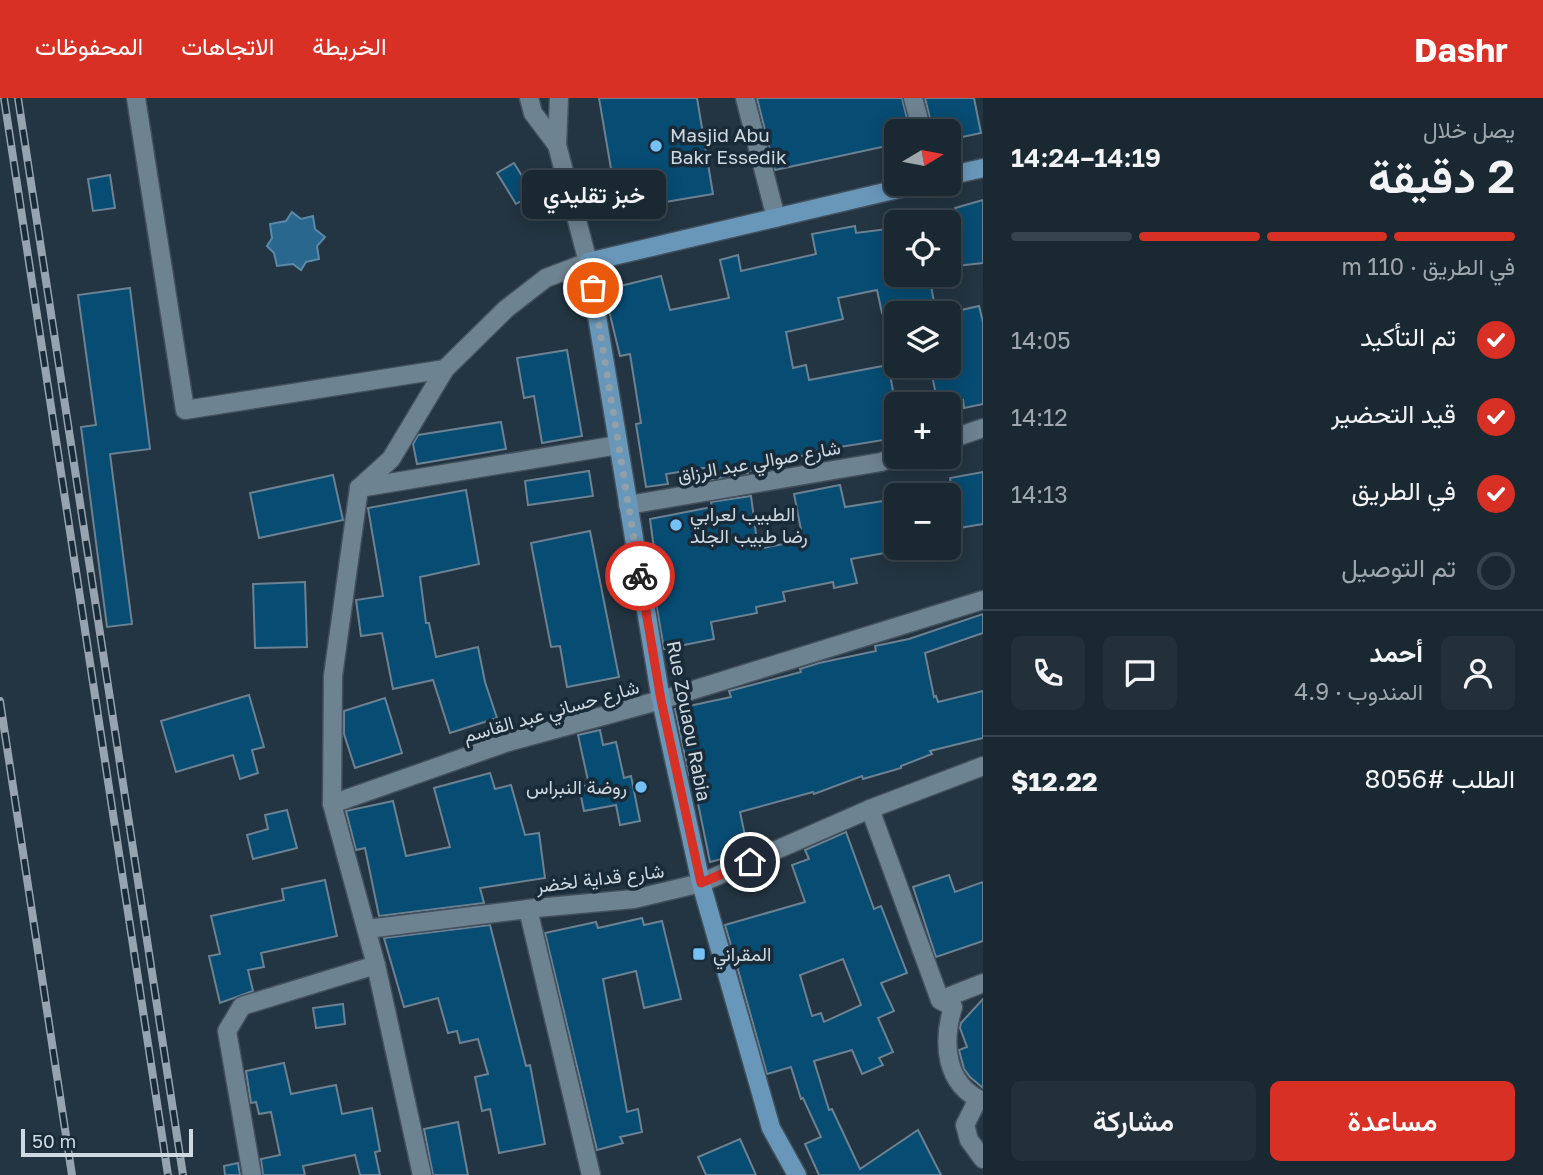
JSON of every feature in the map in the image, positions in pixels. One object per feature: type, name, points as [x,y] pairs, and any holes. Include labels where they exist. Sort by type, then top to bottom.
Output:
[{"type":"main road","points":[[961,174],[983,168]]},
{"type":"main road","points":[[588,262],[884,192]]},
{"type":"main road","name":"Rue Zouaou Rabia","points":[[588,262],[661,700],[701,883],[771,1128],[797,1175]]},
{"type":"street","points":[[136,98],[185,410],[445,369]]},
{"type":"street","points":[[530,98],[533,113],[557,145]]},
{"type":"street","points":[[422,1175],[376,965],[332,804],[333,676],[359,488],[391,459],[445,369],[506,309],[546,278],[588,262],[557,145],[559,98]]},
{"type":"street","points":[[745,98],[776,218]]},
{"type":"street","points":[[913,98],[919,119]]},
{"type":"street","points":[[961,436],[983,428]]},
{"type":"street","points":[[359,488],[618,445]]},
{"type":"street","name":"شارع صوالي عبد الرزاق","points":[[628,505],[884,461]]},
{"type":"street","name":"شارع حساني عبد القاسم","points":[[332,804],[508,742],[661,700],[983,600]]},
{"type":"street","name":"شارع قداية لخضر","points":[[366,929],[634,899],[701,883],[870,809],[983,765]]},
{"type":"street","points":[[870,809],[940,1000],[953,1007],[949,1019],[948,1043],[952,1073],[971,1096],[981,1100],[965,1125],[969,1140],[983,1159]]},
{"type":"street","points":[[528,909],[591,1175]]},
{"type":"street","points":[[252,1175],[227,1031],[242,1006],[376,965]]},
{"type":"street","points":[[940,1000],[983,982]]},
{"type":"water","points":[[292,212],[301,219],[313,216],[315,229],[325,237],[317,246],[319,259],[306,262],[301,270],[293,264],[277,266],[274,253],[267,246],[272,238],[270,224],[286,221]]},
{"type":"building","name":"Masjid Abu Bakr Essedik","points":[[599,98],[697,98],[713,194],[618,210]]},
{"type":"building","points":[[757,98],[902,98],[907,119],[884,119],[884,147],[775,170]]},
{"type":"building","points":[[925,98],[974,98],[981,133],[961,137],[961,119],[930,119]]},
{"type":"building","points":[[514,163],[533,194],[516,204],[497,173]]},
{"type":"building","points":[[110,175],[115,208],[93,211],[88,179]]},
{"type":"building","points":[[983,200],[983,263],[961,266],[961,210],[955,208]]},
{"type":"building","points":[[855,226],[856,233],[884,230],[884,287],[931,287],[934,301],[884,301],[884,313],[877,290],[838,298],[843,319],[786,332],[793,368],[806,365],[809,380],[884,366],[884,378],[891,378],[893,392],[884,392],[884,440],[815,451],[816,453],[754,465],[755,470],[748,473],[707,480],[704,468],[666,474],[668,484],[646,487],[636,424],[641,423],[630,354],[620,356],[604,290],[661,276],[670,310],[729,298],[720,260],[738,255],[741,271],[816,254],[812,234]]},
{"type":"building","points":[[130,288],[150,449],[110,454],[132,624],[107,627],[81,427],[96,425],[78,295]]},
{"type":"building","points":[[979,306],[983,322],[983,404],[964,408],[961,392],[935,392],[933,378],[961,378],[961,310]]},
{"type":"building","points":[[567,350],[582,436],[542,443],[534,396],[524,398],[517,358]]},
{"type":"building","points":[[501,422],[506,449],[417,464],[413,444],[418,435]]},
{"type":"building","points":[[589,471],[593,496],[528,505],[525,481]]},
{"type":"building","points":[[983,472],[983,524],[961,528],[961,483],[951,483],[950,478]]},
{"type":"building","points":[[333,475],[343,520],[259,538],[250,493]]},
{"type":"building","points":[[840,485],[845,507],[884,501],[884,553],[851,559],[857,583],[834,588],[833,582],[783,592],[785,601],[756,607],[757,613],[711,622],[714,639],[664,649],[656,603],[661,602],[650,519],[712,507],[711,502],[751,496],[758,549],[803,540],[794,494]]},
{"type":"building","points":[[466,490],[479,564],[420,577],[426,623],[429,623],[436,657],[478,647],[485,682],[497,718],[450,733],[433,680],[393,689],[382,633],[361,636],[356,600],[383,596],[368,508]]},
{"type":"building","points":[[590,531],[619,677],[567,687],[560,646],[551,647],[531,543]]},
{"type":"building","points":[[305,582],[307,647],[255,648],[253,584]]},
{"type":"building","points":[[983,614],[983,633],[925,653],[934,697],[936,696],[938,702],[983,691],[983,738],[930,751],[932,754],[901,768],[863,779],[862,776],[814,794],[813,792],[740,812],[748,850],[710,862],[675,709],[731,697],[729,691],[801,672],[800,669],[819,663],[876,651],[875,646],[909,639]]},
{"type":"building","points":[[249,695],[264,747],[252,750],[258,773],[240,779],[233,755],[176,772],[161,721]]},
{"type":"building","points":[[385,698],[402,753],[355,768],[344,734],[344,711]]},
{"type":"building","points":[[600,730],[603,745],[616,742],[624,778],[631,776],[640,821],[620,825],[616,805],[584,811],[579,787],[589,785],[578,735]]},
{"type":"building","points":[[490,773],[495,789],[511,785],[525,835],[539,833],[545,878],[480,888],[484,903],[379,916],[365,848],[356,850],[346,811],[393,801],[406,856],[450,847],[434,788]]},
{"type":"building","points":[[287,810],[297,848],[253,859],[247,835],[268,829],[265,815]]},
{"type":"building","points":[[846,832],[874,909],[881,906],[907,973],[881,983],[894,1011],[878,1018],[893,1052],[879,1058],[883,1065],[862,1074],[852,1050],[814,1061],[829,1110],[832,1109],[860,1169],[918,1130],[941,1175],[819,1175],[805,1144],[821,1137],[803,1098],[801,1099],[791,1067],[767,1074],[725,925],[805,902],[792,865],[809,859],[805,850]],"holes":[[[843,959],[861,1005],[824,1022],[821,1013],[812,1016],[800,975]]]},
{"type":"building","points":[[949,875],[955,892],[983,882],[983,941],[936,957],[913,887]]},
{"type":"building","points":[[325,880],[337,936],[261,953],[264,967],[248,970],[253,991],[220,1003],[209,956],[220,954],[211,916],[284,900],[282,889]]},
{"type":"building","points":[[642,918],[644,925],[662,921],[681,999],[644,1008],[636,971],[603,979],[627,1112],[638,1109],[642,1132],[620,1137],[623,1143],[597,1150],[545,933],[596,922],[598,928]]},
{"type":"building","points":[[490,925],[526,1066],[530,1065],[545,1144],[499,1153],[490,1109],[482,1111],[475,1077],[488,1074],[478,1039],[460,1043],[457,1031],[448,1033],[438,998],[404,1007],[384,938]]},
{"type":"building","points":[[983,999],[983,1088],[964,1069],[959,1050],[967,1047],[960,1028],[961,1023]]},
{"type":"building","points":[[343,1004],[345,1024],[316,1028],[313,1008]]},
{"type":"building","points":[[284,1063],[291,1094],[336,1085],[342,1114],[372,1108],[380,1151],[375,1152],[380,1175],[360,1175],[355,1155],[303,1166],[305,1175],[263,1175],[261,1159],[280,1155],[271,1112],[259,1114],[256,1102],[251,1103],[246,1071]]},
{"type":"building","points":[[458,1122],[468,1175],[433,1175],[424,1129]]},
{"type":"building","points":[[740,1139],[756,1175],[706,1175],[698,1157]]},
{"type":"building","points":[[238,1163],[240,1175],[225,1175],[224,1166]]},
{"type":"railway","points":[[4,98],[168,1175]]},
{"type":"railway","points":[[18,98],[183,1175]]},
{"type":"railway","points":[[0,701],[72,1175]]},
{"type":"way so far","points":[[593,288],[640,576]]},
{"type":"place","name":"Masjid Abu Bakr Essedik","points":[[656,146]]},
{"type":"place","name":"خبز تقليدي","points":[[593,288]]},
{"type":"place","name":"الطبيب لعرابي رضا طبيب الجلد","points":[[676,525]]},
{"type":"place","name":"روضة النبراس","points":[[641,787]]},
{"type":"place","name":"المقراني","points":[[699,954]]},
{"type":"route","points":[[640,576],[661,700],[701,883],[750,862]]}]
